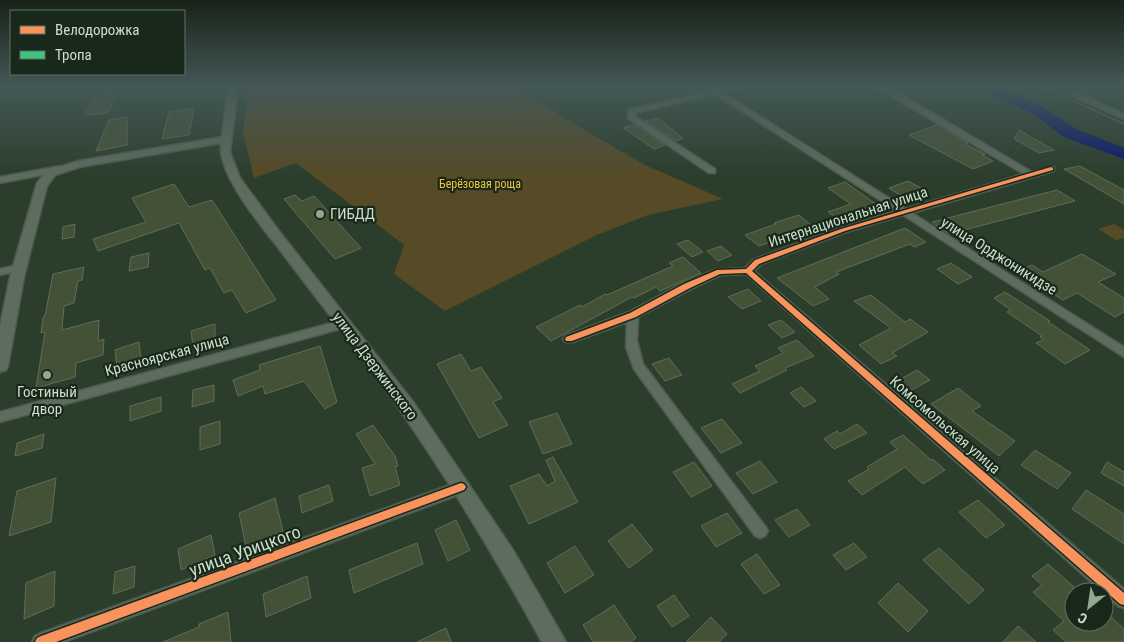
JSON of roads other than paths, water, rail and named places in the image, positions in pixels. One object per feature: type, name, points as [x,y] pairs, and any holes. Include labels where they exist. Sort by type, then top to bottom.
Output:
[{"type":"main road","name":"улица Дзержинского","points":[[230,116],[225,152],[234,178],[408,408],[506,557],[555,642]]},
{"type":"main road","points":[[0,366],[17,278],[41,185],[51,173],[78,164],[228,139]]},
{"type":"street","points":[[632,116],[712,171]]},
{"type":"street","name":"улица Орджоникидзе","points":[[754,116],[1124,353]]},
{"type":"street","points":[[928,116],[1030,174]]},
{"type":"street","points":[[0,180],[60,169]]},
{"type":"street","name":"Интернациональная улица","points":[[748,271],[757,262],[843,230],[1051,169]]},
{"type":"street","points":[[0,272],[21,267]]},
{"type":"street","points":[[569,339],[633,315],[687,286],[719,272],[748,271]]},
{"type":"street","name":"Комсомольская улица","points":[[748,271],[1124,600]]},
{"type":"street","points":[[633,315],[630,345],[632,356],[641,371],[760,532]]},
{"type":"street","name":"Красноярская улица","points":[[0,417],[343,324]]},
{"type":"street","name":"улица Урицкого","points":[[40,642],[461,487]]},
{"type":"waterway","points":[[1046,116],[1070,133],[1124,154]]},
{"type":"tram line","points":[[1106,116],[1124,124]]},
{"type":"place","name":"ГИБДД","points":[[320,214]]},
{"type":"place","name":"Гостиный двор","points":[[47,375]]},
{"type":"park label","name":"Берёзовая роща","points":[[480,184]]}]
